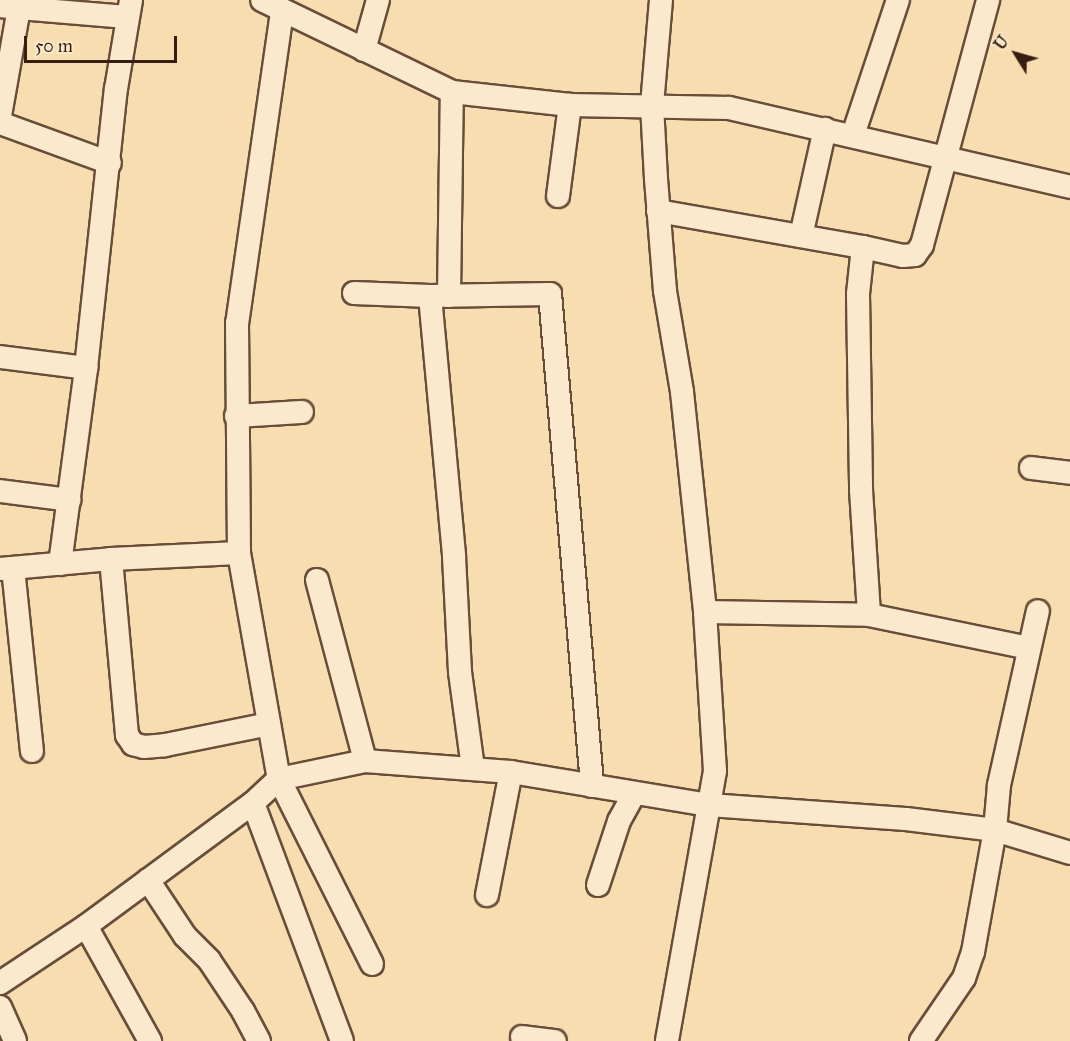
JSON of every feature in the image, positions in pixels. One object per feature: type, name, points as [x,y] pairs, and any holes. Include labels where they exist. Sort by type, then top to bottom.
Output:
[{"type":"street","points":[[364,50],[378,0]]},
{"type":"street","points":[[661,0],[652,105],[658,211],[665,291],[682,392],[705,612],[715,771],[667,1041]]},
{"type":"street","points":[[853,135],[898,0]]},
{"type":"street","points":[[658,211],[903,256],[915,255],[922,245],[988,0]]},
{"type":"street","points":[[0,116],[13,5],[129,8],[116,89],[110,163],[86,368],[60,564]]},
{"type":"street","points":[[372,964],[279,779],[239,553],[236,416],[237,323],[272,6],[452,92],[570,105],[729,108],[1070,187]]},
{"type":"street","points":[[452,92],[439,296],[459,672],[473,768]]},
{"type":"street","points":[[558,196],[570,105]]},
{"type":"street","points":[[0,123],[110,163]]},
{"type":"street","points":[[801,236],[825,129]]},
{"type":"street","points":[[863,247],[858,294],[861,490],[869,615]]},
{"type":"street","points":[[354,293],[439,296],[550,294],[592,786]]},
{"type":"street","points":[[0,357],[86,368]]},
{"type":"street","points":[[236,416],[302,412]]},
{"type":"street","points":[[1032,468],[1070,473]]},
{"type":"street","points":[[0,491],[69,500]]},
{"type":"street","points":[[32,751],[7,569],[111,559],[239,553]]},
{"type":"street","points":[[111,559],[127,735],[133,744],[144,747],[165,745],[269,724]]},
{"type":"street","points":[[317,580],[365,761]]},
{"type":"street","points":[[921,1041],[964,978],[973,952],[995,830],[999,784],[1038,611]]},
{"type":"street","points":[[705,612],[869,615],[1028,648]]},
{"type":"street","points":[[0,983],[86,926],[253,803],[279,779],[365,761],[511,772],[708,805],[906,819],[995,830],[1070,853]]},
{"type":"street","points":[[487,895],[511,772]]},
{"type":"street","points":[[598,885],[619,821],[634,794]]},
{"type":"street","points":[[253,803],[342,1041]]},
{"type":"street","points":[[148,880],[185,936],[209,960],[243,1011],[259,1041]]},
{"type":"street","points":[[86,926],[150,1041]]},
{"type":"street","points":[[0,1007],[15,1041]]},
{"type":"street","points":[[522,1036],[555,1041]]}]
